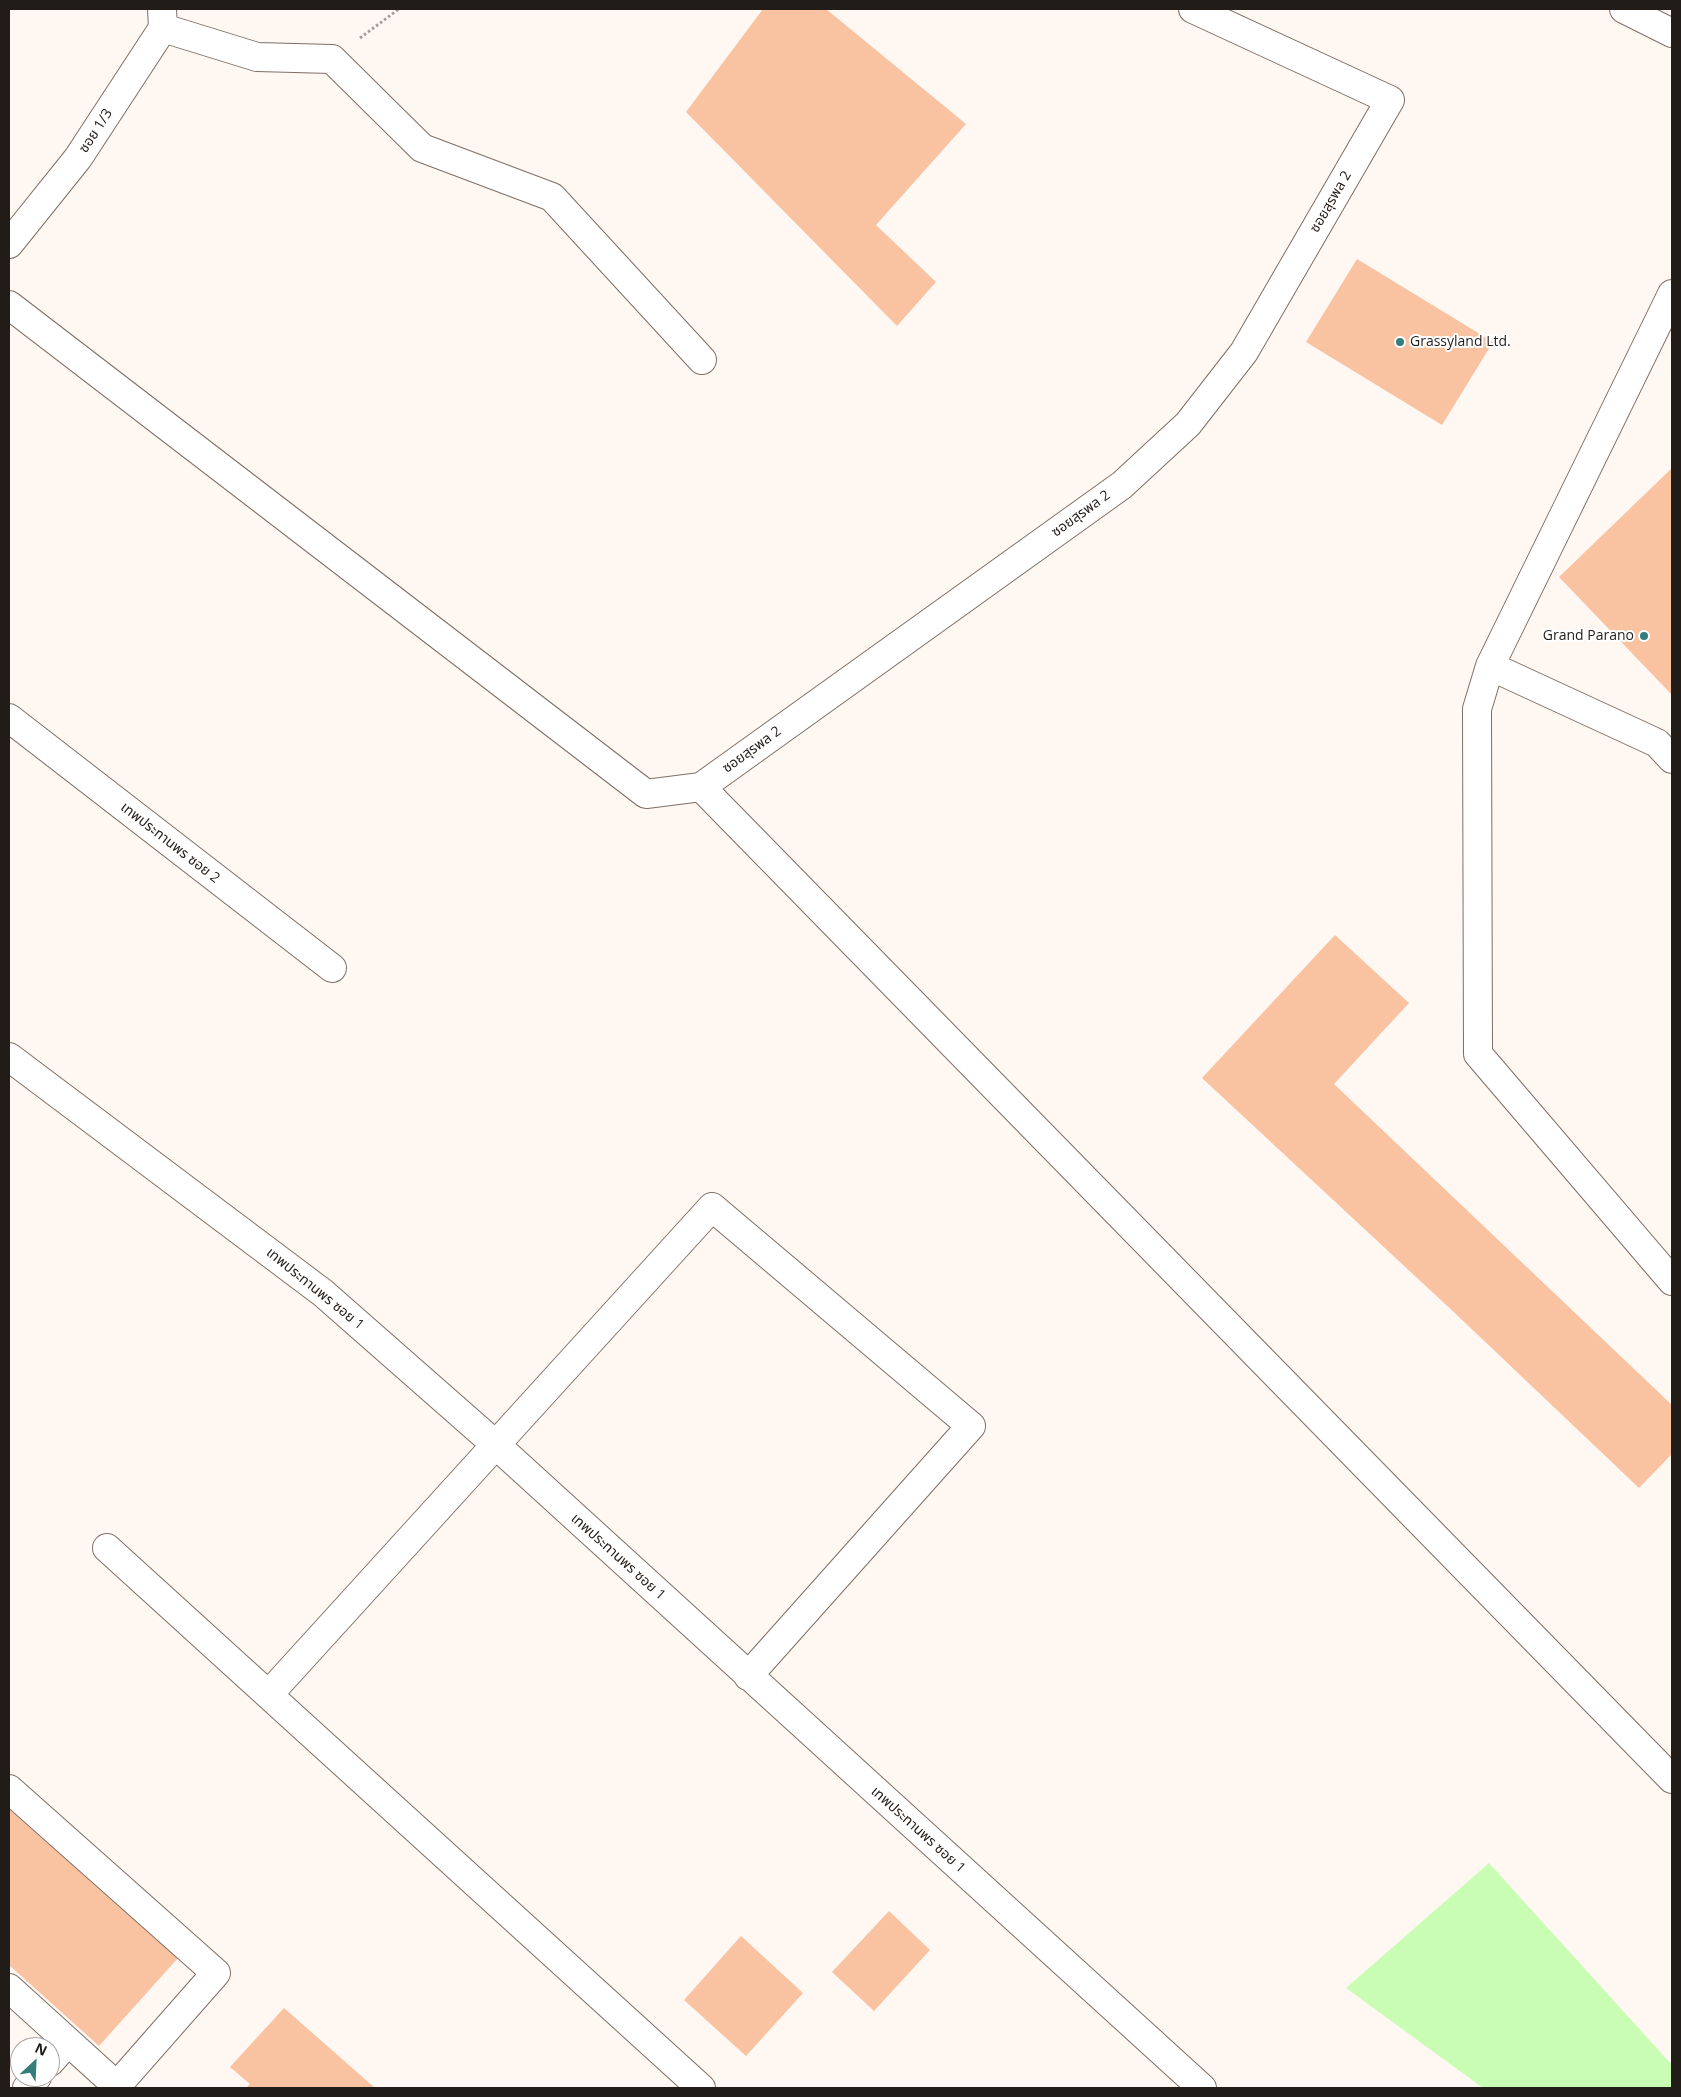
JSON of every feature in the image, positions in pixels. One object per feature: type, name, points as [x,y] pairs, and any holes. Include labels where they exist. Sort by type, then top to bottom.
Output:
[{"type":"street","points":[[1624,9],[1672,33]]},
{"type":"street","name":"ซอยสุรพล 2","points":[[9,305],[646,794],[701,787],[1122,484],[1188,424],[1244,352],[1390,100],[1203,11]]},
{"type":"street","points":[[163,19],[257,57],[332,59],[422,148],[552,197],[702,360]]},
{"type":"street","name":"ซอย 1/3","points":[[9,244],[78,158],[163,19]]},
{"type":"street","points":[[1672,294],[1490,666],[1477,709],[1478,1054],[1527,1114],[1672,1281]]},
{"type":"street","points":[[1490,666],[1657,743],[1672,759]]},
{"type":"street","name":"เทพประทานพร ซอย 2","points":[[9,718],[332,968]]},
{"type":"street","points":[[701,787],[1672,1779]]},
{"type":"street","name":"เทพประทานพร ซอย 1","points":[[9,1057],[324,1293],[496,1445],[1202,2088]]},
{"type":"street","points":[[269,1694],[712,1207],[970,1426],[748,1676]]},
{"type":"street","points":[[107,1548],[701,2088]]},
{"type":"street","points":[[9,1789],[216,1973],[116,2087],[9,1988]]},
{"type":"street","points":[[60,2051],[68,2042]]},
{"type":"path","points":[[332,59],[399,9]]},
{"type":"green space","points":[[1489,1863],[1672,2065],[1672,2088],[1483,2088],[1346,1988]]},
{"type":"building","points":[[763,9],[826,9],[966,124],[876,225],[936,282],[897,326],[686,112]]},
{"type":"building","name":"Grassyland Ltd.","points":[[1357,259],[1493,342],[1442,425],[1306,342]]},
{"type":"building","name":"Grand Parano","points":[[1672,468],[1672,695],[1559,577]]},
{"type":"building","points":[[1335,935],[1409,1003],[1334,1084],[1672,1405],[1672,1454],[1639,1488],[1458,1316],[1202,1078]]},
{"type":"building","points":[[9,1805],[178,1958],[99,2046],[9,1965]]},
{"type":"building","points":[[889,1911],[930,1950],[874,2011],[832,1972]]},
{"type":"building","points":[[741,1936],[803,1993],[746,2056],[684,2000]]},
{"type":"building","points":[[284,2008],[375,2088],[246,2088],[250,2084],[230,2067]]},
{"type":"place","name":"Grassyland Ltd.","points":[[1400,342]]},
{"type":"place","name":"Grand Parano","points":[[1644,636]]}]
